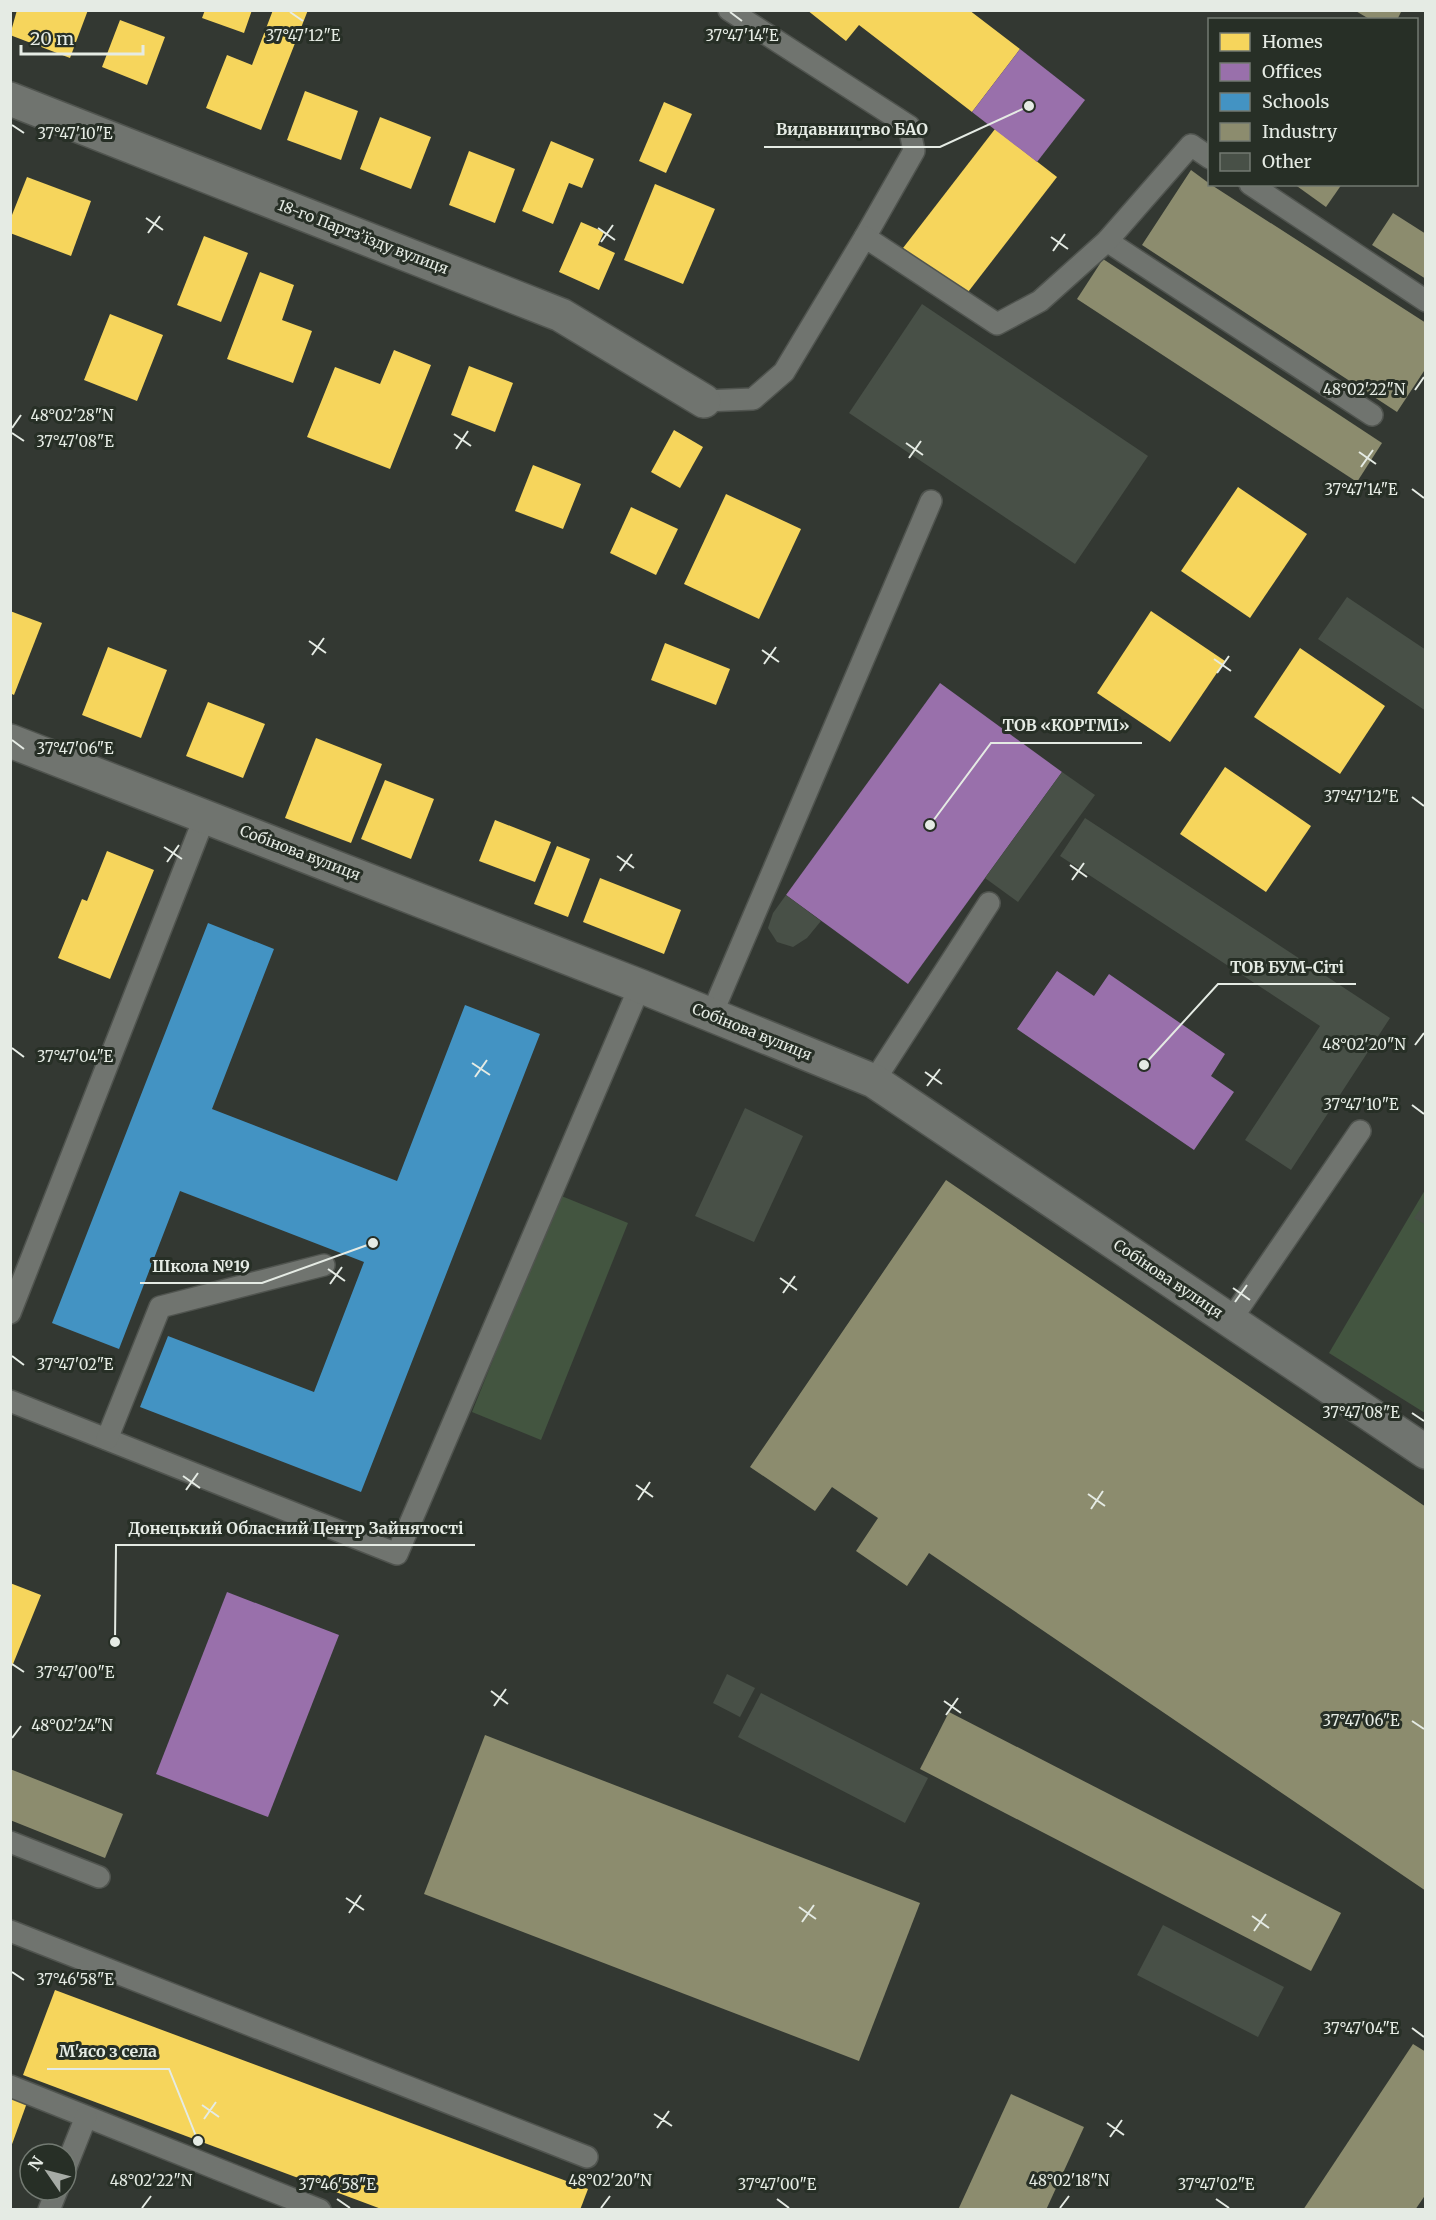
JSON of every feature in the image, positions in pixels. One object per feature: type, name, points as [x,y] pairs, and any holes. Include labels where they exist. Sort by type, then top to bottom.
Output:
[{"type":"street","name":"18-го Партз’їзду вулиця","points":[[10,99],[561,315],[704,401]]},
{"type":"street","name":"Собінова вулиця","points":[[10,741],[640,986],[874,1081],[1425,1452]]},
{"type":"lane","points":[[704,401],[753,399],[784,372],[914,151],[909,126],[729,10]]},
{"type":"lane","points":[[865,237],[997,324],[1040,301],[1107,241],[1191,146],[1208,157]]},
{"type":"lane","points":[[1253,186],[1425,301]]},
{"type":"lane","points":[[1107,241],[1372,415]]},
{"type":"lane","points":[[711,1016],[931,501]]},
{"type":"lane","points":[[10,1313],[205,816]]},
{"type":"lane","points":[[874,1081],[989,903]]},
{"type":"lane","points":[[10,1401],[397,1554],[640,986]]},
{"type":"lane","points":[[1230,1321],[1360,1131]]},
{"type":"lane","points":[[107,1439],[160,1307],[324,1265]]},
{"type":"lane","points":[[10,1842],[99,1877]]},
{"type":"lane","points":[[10,1931],[587,2157]]},
{"type":"lane","points":[[10,2086],[320,2210]]},
{"type":"lane","points":[[76,2142],[86,2117]]},
{"type":"green space","points":[[1425,1190],[1425,1413],[1329,1353]]},
{"type":"green space","points":[[559,1195],[628,1223],[541,1440],[472,1412]]},
{"type":"building: Homes","points":[[17,10],[88,10],[70,58],[10,35]]},
{"type":"building: Homes","points":[[205,10],[252,10],[244,33],[202,18]]},
{"type":"building: Homes","points":[[273,10],[308,10],[261,130],[206,108],[227,55],[252,65]]},
{"type":"building: Homes","points":[[807,10],[969,10],[1020,49],[972,112],[859,25],[846,41]]},
{"type":"building: Homes","points":[[120,20],[165,37],[147,85],[102,67]]},
{"type":"building: Homes","points":[[305,91],[358,111],[341,160],[287,140]]},
{"type":"building: Homes","points":[[664,102],[692,114],[666,173],[639,161]]},
{"type":"building: Homes","points":[[380,117],[431,137],[411,189],[360,169]]},
{"type":"building: Homes","points":[[995,129],[1057,177],[965,296],[903,248]]},
{"type":"building: Homes","points":[[551,141],[594,159],[582,188],[569,183],[553,224],[522,211]]},
{"type":"building: Homes","points":[[469,151],[515,169],[495,223],[449,205]]},
{"type":"building: Homes","points":[[27,177],[91,201],[71,256],[10,233],[10,220]]},
{"type":"building: Homes","points":[[655,184],[715,209],[683,284],[624,260]]},
{"type":"building: Homes","points":[[581,222],[604,232],[598,245],[615,253],[599,290],[559,272]]},
{"type":"building: Homes","points":[[204,236],[248,253],[221,322],[177,305]]},
{"type":"building: Homes","points":[[260,272],[294,285],[282,320],[312,331],[293,383],[227,359]]},
{"type":"building: Homes","points":[[110,314],[163,335],[137,401],[84,380]]},
{"type":"building: Homes","points":[[394,350],[431,365],[390,469],[307,437],[335,367],[380,384]]},
{"type":"building: Homes","points":[[469,366],[513,383],[495,432],[451,415]]},
{"type":"building: Homes","points":[[674,430],[703,447],[680,488],[651,472]]},
{"type":"building: Homes","points":[[533,465],[581,484],[563,529],[515,511]]},
{"type":"building: Homes","points":[[1238,487],[1307,534],[1250,618],[1181,571]]},
{"type":"building: Homes","points":[[726,494],[801,529],[759,619],[684,584]]},
{"type":"building: Homes","points":[[631,507],[678,529],[656,575],[610,553]]},
{"type":"building: Homes","points":[[10,611],[42,623],[14,695],[10,693]]},
{"type":"building: Homes","points":[[1151,611],[1225,661],[1170,742],[1097,693]]},
{"type":"building: Homes","points":[[665,643],[730,669],[716,705],[651,680]]},
{"type":"building: Homes","points":[[108,647],[167,670],[141,738],[82,715]]},
{"type":"building: Homes","points":[[1300,648],[1385,706],[1340,774],[1254,717]]},
{"type":"building: Homes","points":[[208,702],[265,724],[243,778],[186,756]]},
{"type":"building: Homes","points":[[316,738],[382,764],[351,843],[285,818]]},
{"type":"building: Homes","points":[[1225,767],[1311,826],[1266,892],[1180,834]]},
{"type":"building: Homes","points":[[385,780],[434,799],[411,859],[361,839]]},
{"type":"building: Homes","points":[[495,820],[551,842],[535,882],[479,861]]},
{"type":"building: Homes","points":[[557,846],[590,859],[568,917],[534,904]]},
{"type":"building: Homes","points":[[107,851],[154,870],[110,979],[58,958],[82,899],[87,901]]},
{"type":"building: Homes","points":[[600,878],[681,910],[664,954],[583,922]]},
{"type":"building: Homes","points":[[10,1583],[41,1595],[11,1669],[10,1669]]},
{"type":"building: Homes","points":[[55,1990],[588,2189],[580,2210],[384,2210],[23,2075]]},
{"type":"building: Homes","points":[[10,2094],[28,2100],[11,2147],[10,2147]]},
{"type":"building: Offices","points":[[1020,49],[1085,100],[1037,162],[972,112]]},
{"type":"building: Offices","points":[[940,683],[1062,772],[908,984],[786,895]]},
{"type":"building: Offices","points":[[1057,971],[1094,996],[1109,974],[1225,1054],[1211,1076],[1234,1092],[1194,1150],[1017,1029]]},
{"type":"building: Offices","points":[[227,1592],[339,1635],[268,1817],[156,1774]]},
{"type":"building: Schools","points":[[208,923],[274,949],[212,1109],[397,1181],[465,1005],[540,1034],[361,1492],[140,1407],[168,1336],[314,1392],[364,1262],[180,1191],[119,1349],[52,1323]]},
{"type":"building: Industry","points":[[1354,10],[1402,10],[1398,18],[1368,18]]},
{"type":"building: Industry","points":[[1191,170],[1208,183],[1208,186],[1213,186],[1426,323],[1426,368],[1397,412],[1142,245]]},
{"type":"building: Industry","points":[[1297,186],[1341,186],[1326,207]]},
{"type":"building: Industry","points":[[1393,213],[1426,234],[1426,279],[1372,245]]},
{"type":"building: Industry","points":[[1103,259],[1382,443],[1357,482],[1077,299]]},
{"type":"building: Industry","points":[[946,1180],[1426,1507],[1426,1891],[929,1553],[907,1586],[856,1551],[878,1518],[832,1487],[815,1511],[750,1467]]},
{"type":"building: Industry","points":[[949,1712],[1341,1913],[1311,1971],[920,1769]]},
{"type":"building: Industry","points":[[485,1735],[920,1903],[859,2061],[424,1894]]},
{"type":"building: Industry","points":[[10,1769],[123,1814],[105,1858],[10,1820]]},
{"type":"building: Industry","points":[[1413,2044],[1426,2052],[1426,2194],[1415,2210],[1303,2210]]},
{"type":"building: Industry","points":[[1011,2094],[1084,2127],[1046,2210],[958,2210]]},
{"type":"building: Other","points":[[922,304],[1148,456],[1075,564],[849,413]]},
{"type":"building: Other","points":[[1347,597],[1426,650],[1426,711],[1318,639]]},
{"type":"building: Other","points":[[1062,772],[1095,795],[1018,902],[985,878]]},
{"type":"building: Other","points":[[1085,818],[1390,1018],[1291,1170],[1245,1140],[1320,1026],[1060,856]]},
{"type":"building: Other","points":[[786,895],[821,921],[807,938],[793,947],[777,942],[768,928],[773,913]]},
{"type":"building: Other","points":[[745,1108],[803,1136],[754,1242],[695,1216]]},
{"type":"building: Other","points":[[1426,1201],[1426,1225],[1414,1218]]},
{"type":"building: Other","points":[[727,1674],[755,1688],[740,1717],[713,1703]]},
{"type":"building: Other","points":[[761,1693],[928,1778],[905,1823],[738,1737]]},
{"type":"building: Other","points":[[1163,1925],[1284,1987],[1258,2037],[1137,1975]]},
{"type":"place","name":"Видавництво БАО","points":[[1029,106]]},
{"type":"place","name":"ТОВ «КОРТМІ»","points":[[930,825]]},
{"type":"place","name":"ТОВ БУМ-Сіті","points":[[1144,1065]]},
{"type":"place","name":"Школа №19","points":[[373,1243]]},
{"type":"place","name":"Донецький Обласний Центр Зайнятості","points":[[115,1642]]},
{"type":"place","name":"М'ясо з села","points":[[198,2141]]}]
